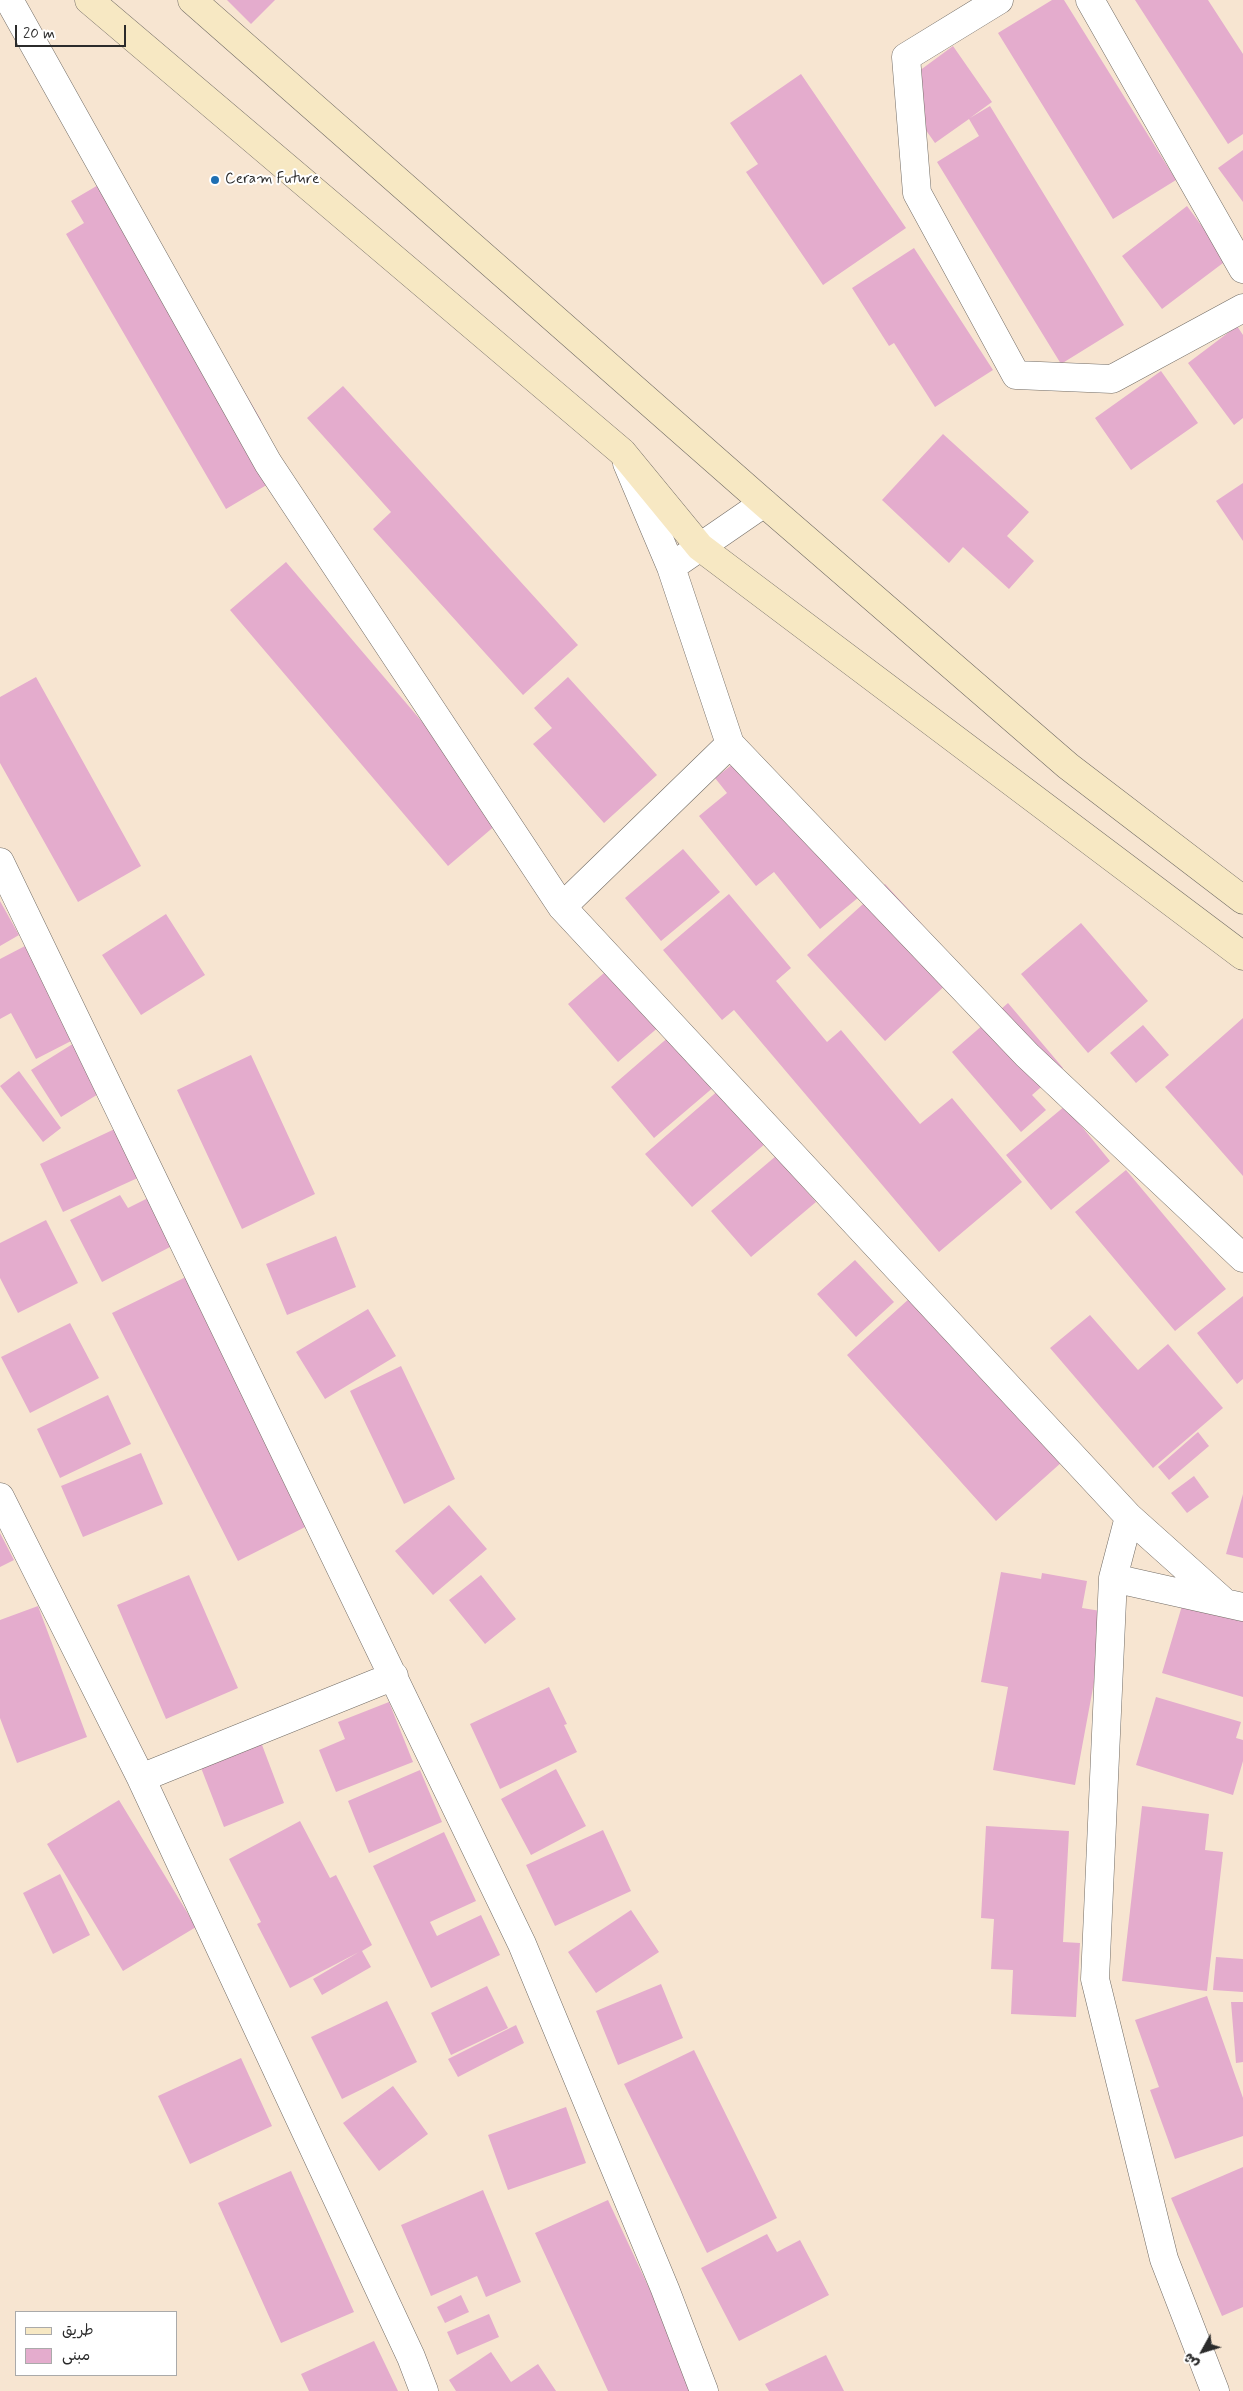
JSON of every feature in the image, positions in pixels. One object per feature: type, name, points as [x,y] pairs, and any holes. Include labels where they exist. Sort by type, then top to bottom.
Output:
[{"type":"street","points":[[90,0],[622,452],[700,546],[1243,956]]},
{"type":"street","points":[[192,0],[764,503],[1068,766],[1243,900]]},
{"type":"street","points":[[999,0],[906,57],[917,193],[1016,375],[1112,379],[1243,308]]},
{"type":"street","points":[[1090,0],[1243,269]]},
{"type":"street","points":[[19,4],[268,463],[562,907],[1129,1518],[1234,1604]]},
{"type":"street","points":[[622,452],[671,567],[730,744],[1027,1055],[1243,1258]]},
{"type":"street","points":[[671,567],[764,503]]},
{"type":"street","points":[[562,907],[730,744]]},
{"type":"street","points":[[0,862],[522,1944],[665,2289],[704,2391]]},
{"type":"street","points":[[0,1497],[141,1778],[412,2357],[424,2391]]},
{"type":"street","points":[[1129,1518],[1114,1578],[1095,1979],[1164,2259],[1215,2391]]},
{"type":"street","points":[[1114,1578],[1234,1604]]},
{"type":"street","points":[[141,1778],[394,1676]]},
{"type":"building","points":[[227,0],[275,0],[251,24]]},
{"type":"building","points":[[1052,0],[1064,0],[1176,180],[1113,219],[998,33]]},
{"type":"building","points":[[1135,0],[1208,0],[1243,54],[1243,134],[1228,144]]},
{"type":"building","points":[[953,46],[992,102],[970,118],[990,106],[1124,325],[1061,364],[937,162],[979,136],[969,119],[935,143],[896,88]]},
{"type":"building","points":[[801,74],[906,228],[823,285],[746,172],[758,164],[730,123]]},
{"type":"building","points":[[1243,150],[1243,202],[1218,168]]},
{"type":"building","points":[[117,174],[261,420],[245,429],[275,480],[226,509],[66,234],[84,223],[71,201]]},
{"type":"building","points":[[1187,206],[1227,260],[1162,309],[1122,256]]},
{"type":"building","points":[[914,248],[993,370],[935,407],[894,343],[889,346],[852,288]]},
{"type":"building","points":[[1237,326],[1243,335],[1243,418],[1234,425],[1188,363]]},
{"type":"building","points":[[1161,371],[1198,423],[1131,470],[1095,418]]},
{"type":"building","points":[[343,386],[578,645],[523,695],[373,529],[391,512],[307,418]]},
{"type":"building","points":[[943,434],[1029,512],[1007,536],[1034,561],[1009,589],[963,547],[949,563],[882,500]]},
{"type":"building","points":[[1243,483],[1243,541],[1216,501]]},
{"type":"building","points":[[286,562],[504,818],[448,866],[230,610]]},
{"type":"building","points":[[36,677],[141,866],[78,902],[0,763],[0,697]]},
{"type":"building","points":[[568,677],[657,775],[604,823],[533,744],[552,728],[534,708]]},
{"type":"building","points":[[743,756],[758,774],[769,765],[870,888],[820,929],[774,872],[756,886],[699,816],[727,793],[715,778]]},
{"type":"building","points":[[683,849],[720,892],[661,941],[625,898]]},
{"type":"building","points":[[885,884],[963,969],[885,1041],[807,955]]},
{"type":"building","points":[[729,894],[791,968],[776,981],[827,1042],[841,1030],[920,1124],[952,1098],[1022,1182],[939,1252],[734,1010],[722,1020],[663,950]]},
{"type":"building","points":[[0,901],[19,935],[0,946]]},
{"type":"building","points":[[166,914],[205,975],[141,1015],[102,955]]},
{"type":"building","points":[[1081,923],[1148,1001],[1088,1053],[1021,974]]},
{"type":"building","points":[[25,946],[73,1040],[36,1059],[11,1013],[0,1019],[0,959]]},
{"type":"building","points":[[618,961],[668,1019],[618,1062],[568,1004]]},
{"type":"building","points":[[1008,1003],[1063,1068],[1032,1095],[1046,1110],[1021,1132],[952,1052]]},
{"type":"building","points":[[1243,1018],[1243,1176],[1165,1087]]},
{"type":"building","points":[[1143,1025],[1169,1055],[1136,1083],[1110,1053]]},
{"type":"building","points":[[671,1035],[715,1086],[654,1138],[611,1087]]},
{"type":"building","points":[[79,1040],[108,1088],[61,1117],[31,1070]]},
{"type":"building","points":[[251,1055],[315,1194],[242,1229],[177,1090]]},
{"type":"building","points":[[19,1071],[61,1128],[43,1142],[0,1086]]},
{"type":"building","points":[[720,1089],[766,1143],[692,1207],[645,1154]]},
{"type":"building","points":[[1065,1106],[1110,1161],[1051,1210],[1006,1155]]},
{"type":"building","points":[[119,1127],[142,1176],[63,1212],[40,1164]]},
{"type":"building","points":[[776,1156],[816,1202],[751,1257],[711,1211]]},
{"type":"building","points":[[1126,1170],[1226,1289],[1175,1331],[1075,1212]]},
{"type":"building","points":[[120,1195],[128,1208],[150,1197],[174,1245],[102,1282],[70,1220]]},
{"type":"building","points":[[46,1220],[78,1283],[18,1313],[0,1278],[0,1243]]},
{"type":"building","points":[[336,1236],[356,1287],[287,1315],[266,1264]]},
{"type":"building","points":[[855,1260],[894,1302],[856,1337],[817,1294]]},
{"type":"building","points":[[192,1274],[317,1521],[238,1561],[112,1313]]},
{"type":"building","points":[[1243,1296],[1243,1379],[1237,1384],[1197,1333]]},
{"type":"building","points":[[910,1298],[1072,1453],[996,1521],[847,1355]]},
{"type":"building","points":[[368,1309],[396,1356],[325,1399],[296,1352]]},
{"type":"building","points":[[1090,1315],[1138,1370],[1168,1344],[1223,1408],[1153,1468],[1050,1348]]},
{"type":"building","points":[[70,1323],[99,1378],[30,1413],[1,1357]]},
{"type":"building","points":[[401,1366],[455,1479],[404,1504],[350,1391]]},
{"type":"building","points":[[108,1395],[131,1444],[60,1478],[37,1429]]},
{"type":"building","points":[[1198,1432],[1209,1446],[1169,1480],[1158,1467]]},
{"type":"building","points":[[141,1453],[163,1504],[83,1537],[61,1486]]},
{"type":"building","points":[[1194,1476],[1209,1497],[1187,1513],[1171,1493]]},
{"type":"building","points":[[1243,1494],[1243,1558],[1226,1554]]},
{"type":"building","points":[[449,1505],[487,1549],[433,1595],[395,1551]]},
{"type":"building","points":[[0,1533],[14,1560],[0,1567]]},
{"type":"building","points":[[1001,1572],[1041,1579],[1042,1573],[1087,1581],[1082,1608],[1107,1612],[1075,1785],[993,1770],[1008,1687],[981,1682]]},
{"type":"building","points":[[189,1575],[238,1688],[166,1719],[117,1605]]},
{"type":"building","points":[[481,1575],[516,1619],[485,1644],[449,1600]]},
{"type":"building","points":[[1184,1599],[1243,1617],[1243,1697],[1162,1673]]},
{"type":"building","points":[[38,1606],[87,1737],[17,1763],[0,1718],[0,1620]]},
{"type":"building","points":[[549,1687],[567,1724],[564,1725],[577,1752],[500,1789],[470,1724]]},
{"type":"building","points":[[1156,1697],[1241,1722],[1236,1738],[1243,1740],[1243,1761],[1233,1795],[1136,1765]]},
{"type":"building","points":[[389,1702],[413,1762],[336,1792],[319,1750],[345,1739],[338,1722]]},
{"type":"building","points":[[259,1737],[284,1803],[224,1827],[198,1760]]},
{"type":"building","points":[[556,1769],[586,1826],[531,1855],[501,1799]]},
{"type":"building","points":[[420,1770],[442,1822],[369,1853],[348,1801]]},
{"type":"building","points":[[119,1800],[196,1927],[123,1971],[47,1844]]},
{"type":"building","points":[[1142,1806],[1209,1814],[1205,1850],[1223,1852],[1207,1991],[1122,1981]]},
{"type":"building","points":[[300,1821],[330,1878],[336,1875],[372,1945],[362,1951],[371,1967],[322,1995],[313,1979],[359,1952],[290,1988],[257,1924],[261,1922],[229,1859]]},
{"type":"building","points":[[986,1826],[1069,1831],[1063,1942],[1080,1943],[1076,2017],[1011,2014],[1013,1970],[991,1969],[994,1919],[981,1918]]},
{"type":"building","points":[[603,1830],[631,1891],[555,1926],[526,1865]]},
{"type":"building","points":[[444,1832],[476,1901],[430,1922],[437,1936],[481,1915],[500,1955],[431,1988],[373,1866]]},
{"type":"building","points":[[60,1874],[90,1935],[53,1954],[23,1893]]},
{"type":"building","points":[[631,1910],[659,1952],[596,1993],[568,1952]]},
{"type":"building","points":[[1216,1957],[1243,1959],[1243,1992],[1213,1990]]},
{"type":"building","points":[[661,1984],[683,2038],[618,2065],[596,2011]]},
{"type":"building","points":[[487,1986],[508,2028],[451,2055],[431,2013]]},
{"type":"building","points":[[1207,1996],[1243,2098],[1243,2136],[1175,2159],[1150,2090],[1159,2087],[1135,2020]]},
{"type":"building","points":[[387,2001],[417,2062],[342,2099],[311,2037]]},
{"type":"building","points":[[1231,2002],[1243,2002],[1243,2062],[1236,2063]]},
{"type":"building","points":[[516,2025],[524,2043],[458,2077],[448,2059]]},
{"type":"building","points":[[694,2050],[777,2218],[707,2253],[624,2084]]},
{"type":"building","points":[[241,2058],[272,2126],[190,2164],[158,2096]]},
{"type":"building","points":[[393,2086],[428,2134],[379,2171],[343,2123]]},
{"type":"building","points":[[566,2107],[586,2163],[508,2190],[488,2135]]},
{"type":"building","points":[[1243,2167],[1243,2307],[1222,2316],[1171,2198]]},
{"type":"building","points":[[291,2171],[354,2312],[281,2343],[218,2203]]},
{"type":"building","points":[[483,2190],[521,2282],[486,2297],[477,2276],[431,2296],[401,2225]]},
{"type":"building","points":[[608,2200],[697,2391],[608,2391],[535,2233]]},
{"type":"building","points":[[767,2234],[777,2252],[800,2240],[829,2295],[739,2341],[701,2268]]},
{"type":"building","points":[[461,2295],[469,2312],[445,2323],[437,2307]]},
{"type":"building","points":[[489,2314],[499,2337],[457,2355],[447,2332]]},
{"type":"building","points":[[374,2341],[398,2391],[309,2391],[301,2374]]},
{"type":"building","points":[[491,2352],[511,2382],[538,2364],[556,2391],[456,2391],[449,2380]]},
{"type":"building","points":[[826,2355],[844,2391],[769,2391],[765,2384]]},
{"type":"place","name":"Ceram Future","points":[[215,180]]}]
